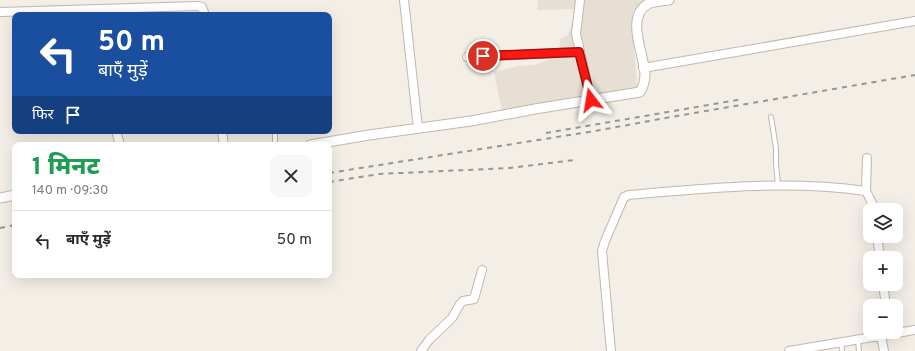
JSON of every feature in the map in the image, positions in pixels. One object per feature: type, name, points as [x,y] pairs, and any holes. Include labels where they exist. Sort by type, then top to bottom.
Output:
[{"type":"street","points":[[404,0],[418,128]]},
{"type":"street","points":[[580,0],[576,34],[591,100]]},
{"type":"street","points":[[329,142],[471,121],[640,92],[645,75],[636,24],[641,11],[648,4],[669,0]]},
{"type":"street","points":[[0,12],[97,12],[198,6],[202,7],[204,12]]},
{"type":"street","points":[[643,68],[915,22]]},
{"type":"street","points":[[467,57],[579,52]]},
{"type":"street","points":[[867,158],[866,192],[872,203]]},
{"type":"street","points":[[611,351],[602,251],[624,197],[629,195],[706,188],[778,185],[847,189],[866,192]]},
{"type":"street","points":[[0,198],[12,196]]},
{"type":"street","points":[[422,351],[425,344],[452,318],[463,301],[474,299],[482,270]]},
{"type":"street","points":[[903,331],[915,330]]},
{"type":"street","points":[[789,351],[842,347],[864,339]]},
{"type":"street","points":[[882,339],[884,351]]},
{"type":"lane","points":[[770,117],[776,148],[778,185]]},
{"type":"lane","points":[[858,340],[859,351]]},
{"type":"shaded area","points":[[538,0],[651,0],[634,10],[632,17],[637,89],[502,111],[494,72],[518,66],[534,65],[559,56],[560,39],[568,35],[576,9],[537,10]]},
{"type":"railway","points":[[332,173],[595,131],[915,75]]},
{"type":"railway","points":[[546,133],[743,99]]},
{"type":"railway","points":[[332,182],[379,174],[510,168],[574,160]]},
{"type":"railway","points":[[0,228],[12,226]]},
{"type":"route","points":[[483,56],[579,52],[591,100]]}]
